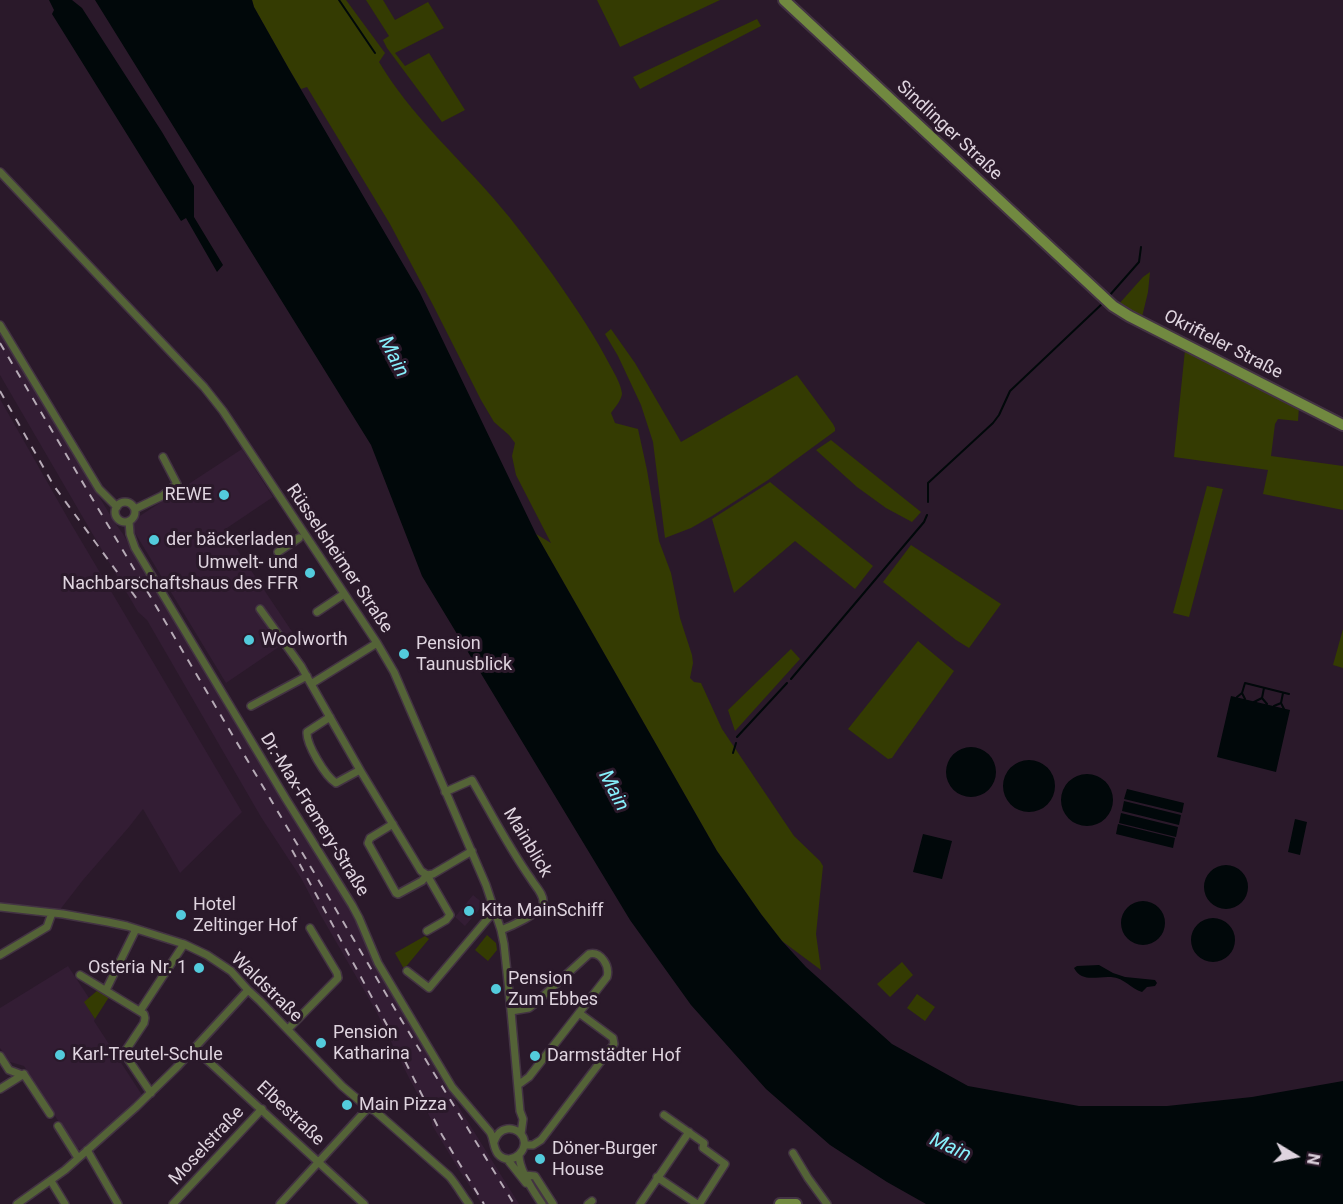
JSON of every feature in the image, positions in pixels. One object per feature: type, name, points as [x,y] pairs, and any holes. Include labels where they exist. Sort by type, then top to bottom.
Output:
[{"type":"street","name":"Sindlinger Straße","points":[[784,0],[1092,287]]},
{"type":"street","name":"Rüsselsheimer Straße","points":[[0,172],[204,387],[223,411],[394,672],[472,851],[501,930],[520,1111],[523,1119],[520,1134]]},
{"type":"street","name":"Okrifteler Straße","points":[[1092,287],[1113,306],[1129,316],[1343,425]]},
{"type":"street","points":[[0,325],[99,489],[117,507]]},
{"type":"street","points":[[135,509],[162,496],[177,484],[163,457]]},
{"type":"street","points":[[126,502],[135,509],[134,516],[129,521],[124,522],[118,518],[117,507],[122,503],[126,502]]},
{"type":"street","name":"Dr.-Max-Fremery-Straße","points":[[129,521],[130,534],[135,548],[279,789],[352,905],[378,963],[452,1087],[481,1120],[494,1142]]},
{"type":"street","points":[[278,552],[299,538]]},
{"type":"street","points":[[317,612],[344,594]]},
{"type":"street","points":[[260,609],[307,676],[421,871],[434,874],[472,851]]},
{"type":"street","points":[[311,684],[377,643]]},
{"type":"street","points":[[251,706],[307,676]]},
{"type":"street","points":[[330,717],[306,735],[319,762],[331,780],[336,783],[360,770]]},
{"type":"street","name":"Mainblick","points":[[445,792],[472,780],[543,898],[543,905],[539,910],[501,930]]},
{"type":"street","points":[[393,824],[370,838],[368,843],[396,893],[422,881],[427,874]]},
{"type":"street","points":[[427,874],[450,915],[446,920],[427,931]]},
{"type":"street","name":"Waldstraße","points":[[0,907],[108,922],[136,929],[184,944],[231,971],[336,1080],[411,1141],[449,1176],[469,1204]]},
{"type":"street","points":[[407,971],[429,988],[495,910]]},
{"type":"street","points":[[0,955],[47,927],[51,913]]},
{"type":"street","points":[[288,1029],[338,978],[310,927]]},
{"type":"street","points":[[106,990],[136,929]]},
{"type":"street","points":[[140,1011],[184,944]]},
{"type":"street","points":[[511,1011],[530,1008],[589,954],[598,954],[608,967],[607,977],[529,1077],[518,1085]]},
{"type":"street","points":[[80,975],[144,1014],[144,1023],[124,1053],[151,1093]]},
{"type":"street","points":[[17,1204],[51,1181],[151,1093],[248,990]]},
{"type":"street","points":[[524,1145],[533,1145],[541,1140],[614,1044],[613,1038],[579,1013]]},
{"type":"street","name":"Elbestraße","points":[[194,1048],[364,1204]]},
{"type":"street","points":[[0,1056],[9,1070],[24,1074],[50,1114]]},
{"type":"street","points":[[0,1089],[24,1074]]},
{"type":"street","points":[[280,1204],[368,1108]]},
{"type":"street","name":"Moselstraße","points":[[173,1204],[262,1109]]},
{"type":"street","points":[[520,1111],[514,1128],[500,1132],[494,1142],[499,1155],[507,1159],[532,1189]]},
{"type":"street","points":[[657,1178],[697,1204],[725,1164],[703,1148],[704,1143],[664,1115]]},
{"type":"street","name":"Dr.-Max-Fremery-Straße","points":[[481,1120],[500,1132]]},
{"type":"street","points":[[58,1126],[78,1158]]},
{"type":"street","points":[[507,1159],[516,1158],[524,1145],[520,1134],[514,1129],[509,1129]]},
{"type":"street","points":[[640,1204],[689,1132]]},
{"type":"street","points":[[87,1150],[118,1204]]},
{"type":"street","points":[[793,1153],[827,1204]]},
{"type":"street","points":[[519,1155],[520,1165],[542,1204]]},
{"type":"street","points":[[525,1175],[536,1176],[553,1204]]},
{"type":"street","points":[[51,1181],[65,1204]]},
{"type":"street","points":[[780,1204],[796,1204]]},
{"type":"shaded area","points":[[0,332],[231,715],[352,910],[380,973],[447,1089],[454,1096],[519,1204],[482,1204],[432,1125],[376,1011],[301,878],[261,817],[147,620],[138,612],[0,375]]},
{"type":"shaded area","points":[[0,399],[242,812],[180,873],[143,809],[59,911],[0,903]]},
{"type":"shaded area","points":[[242,449],[273,497],[224,530],[295,636],[226,683],[129,523]]},
{"type":"shaded area","name":"Kita MainSchiff","points":[[473,895],[484,904],[465,926],[455,917]]},
{"type":"shaded area","name":"Karl-Treutel-Schule","points":[[68,966],[89,998],[85,1002],[94,1021],[142,1095],[81,1149],[75,1148],[24,1066],[10,1062],[0,1048],[0,1008]]},
{"type":"green space","points":[[252,0],[346,0],[385,53],[379,62],[391,81],[517,227],[553,275],[599,346],[615,375],[622,394],[611,413],[615,423],[638,429],[659,541],[671,573],[680,618],[692,655],[690,678],[694,682],[701,683],[722,729],[794,836],[823,866],[816,934],[821,970],[782,941],[717,851],[536,534],[551,543],[516,475],[512,456],[515,443],[494,422],[390,224],[307,87],[301,89]]},
{"type":"green space","points":[[366,0],[383,0],[395,20],[428,2],[444,28],[395,53],[405,66],[429,53],[465,110],[442,122],[387,48],[383,40],[389,36]]},
{"type":"green space","points":[[597,0],[720,0],[620,47]]},
{"type":"green space","points":[[757,19],[761,26],[640,89],[633,77]]},
{"type":"green space","points":[[1150,272],[1142,317],[1118,305],[1143,277]]},
{"type":"green space","points":[[611,329],[635,363],[681,442],[797,375],[833,424],[835,431],[768,480],[712,516],[691,528],[665,538],[653,442],[641,405],[605,334]]},
{"type":"green space","points":[[1185,350],[1299,407],[1298,421],[1278,419],[1275,424],[1271,456],[1343,466],[1343,510],[1263,494],[1268,470],[1174,457]]},
{"type":"green space","points":[[831,440],[921,512],[912,522],[886,508],[857,487],[816,450]]},
{"type":"green space","points":[[770,482],[873,566],[855,589],[795,541],[734,593],[712,519]]},
{"type":"green space","points":[[1207,486],[1223,489],[1189,617],[1173,613]]},
{"type":"green space","points":[[911,545],[1001,604],[969,648],[883,582]]},
{"type":"green space","points":[[1343,629],[1343,668],[1333,665]]},
{"type":"green space","points":[[918,641],[954,671],[892,758],[888,759],[848,729]]},
{"type":"green space","points":[[791,649],[800,659],[735,731],[728,710]]},
{"type":"green space","points":[[487,935],[496,943],[497,950],[488,961],[475,950]]},
{"type":"green space","points":[[425,936],[429,939],[404,969],[395,953]]},
{"type":"green space","points":[[902,962],[913,975],[890,997],[877,984]]},
{"type":"green space","points":[[98,990],[109,997],[95,1019],[84,1002]]},
{"type":"green space","points":[[917,994],[935,1007],[925,1021],[907,1008]]},
{"type":"water","points":[[49,0],[72,0],[82,8],[162,132],[194,186],[194,217],[223,265],[217,272],[186,218],[181,221],[52,14],[54,10]]},
{"type":"water","name":"Main","points":[[95,0],[252,0],[289,69],[420,293],[536,534],[717,851],[761,914],[806,967],[892,1044],[968,1086],[1079,1106],[1167,1106],[1252,1097],[1343,1081],[1343,1204],[926,1204],[830,1145],[766,1089],[691,1005],[630,920],[422,576],[371,445]]},
{"type":"water","points":[[1231,696],[1290,710],[1276,772],[1217,757]]},
{"type":"water","points":[[966,747],[976,747],[989,754],[996,767],[996,777],[989,790],[976,797],[966,797],[957,793],[950,786],[946,777],[946,767],[950,758],[957,751]]},
{"type":"water","points":[[1029,760],[1043,764],[1051,772],[1055,786],[1051,800],[1043,808],[1029,812],[1015,808],[1007,800],[1003,786],[1007,772],[1015,764]]},
{"type":"water","points":[[1087,774],[1101,778],[1109,786],[1113,800],[1109,814],[1101,822],[1087,826],[1073,822],[1065,814],[1061,800],[1065,786],[1073,778]]},
{"type":"water","points":[[1127,789],[1184,803],[1182,813],[1124,799]]},
{"type":"water","points":[[1124,801],[1181,815],[1179,825],[1122,811]]},
{"type":"water","points":[[1121,813],[1178,827],[1176,837],[1119,823]]},
{"type":"water","points":[[1295,819],[1307,822],[1300,855],[1288,852]]},
{"type":"water","points":[[1118,824],[1175,838],[1173,848],[1116,834]]},
{"type":"water","points":[[923,834],[952,841],[942,879],[913,872]]},
{"type":"water","points":[[1226,865],[1241,872],[1248,887],[1241,902],[1226,909],[1211,902],[1204,887],[1211,872]]},
{"type":"water","points":[[1143,901],[1158,908],[1165,923],[1158,938],[1143,945],[1128,938],[1121,923],[1128,908]]},
{"type":"water","points":[[1213,918],[1228,925],[1235,940],[1228,955],[1213,962],[1198,955],[1191,940],[1198,925]]},
{"type":"water","points":[[1099,965],[1125,977],[1155,980],[1157,983],[1142,992],[1116,978],[1081,976],[1074,968]]},
{"type":"waterway","points":[[339,0],[375,53]]},
{"type":"waterway","points":[[1109,296],[1139,262],[1141,247]]},
{"type":"waterway","points":[[928,502],[928,483],[993,423],[1010,391],[1103,303]]},
{"type":"waterway","points":[[791,679],[924,522],[927,515]]},
{"type":"waterway","points":[[737,737],[787,683]]},
{"type":"waterway","points":[[1245,699],[1242,693],[1245,683],[1289,694]]},
{"type":"waterway","points":[[1264,688],[1262,698],[1267,704]]},
{"type":"waterway","points":[[1237,697],[1242,693]]},
{"type":"waterway","points":[[1283,693],[1281,703],[1284,709]]},
{"type":"waterway","points":[[1254,702],[1262,698]]},
{"type":"waterway","points":[[1274,706],[1281,703]]},
{"type":"waterway","points":[[733,753],[736,743]]},
{"type":"railway","points":[[0,343],[402,1021],[514,1204]]},
{"type":"railway","points":[[0,391],[54,486],[137,599]]},
{"type":"railway","points":[[292,850],[388,1027],[442,1135],[484,1204]]},
{"type":"place","name":"REWE","points":[[224,495]]},
{"type":"place","name":"der bäckerladen","points":[[154,540]]},
{"type":"place","name":"Umwelt- und Nachbarschaftshaus des FFR","points":[[310,573]]},
{"type":"place","name":"Woolworth","points":[[249,640]]},
{"type":"place","name":"Pension Taunusblick","points":[[404,654]]},
{"type":"place","name":"Kita MainSchiff","points":[[469,911]]},
{"type":"place","name":"Hotel Zeltinger Hof","points":[[181,915]]},
{"type":"place","name":"Osteria Nr. 1","points":[[199,968]]},
{"type":"place","name":"Pension Zum Ebbes","points":[[496,989]]},
{"type":"place","name":"Pension Katharina","points":[[321,1043]]},
{"type":"place","name":"Karl-Treutel-Schule","points":[[60,1055]]},
{"type":"place","name":"Darmstädter Hof","points":[[535,1056]]},
{"type":"place","name":"Main Pizza","points":[[347,1105]]},
{"type":"place","name":"Döner-Burger House","points":[[540,1159]]}]
